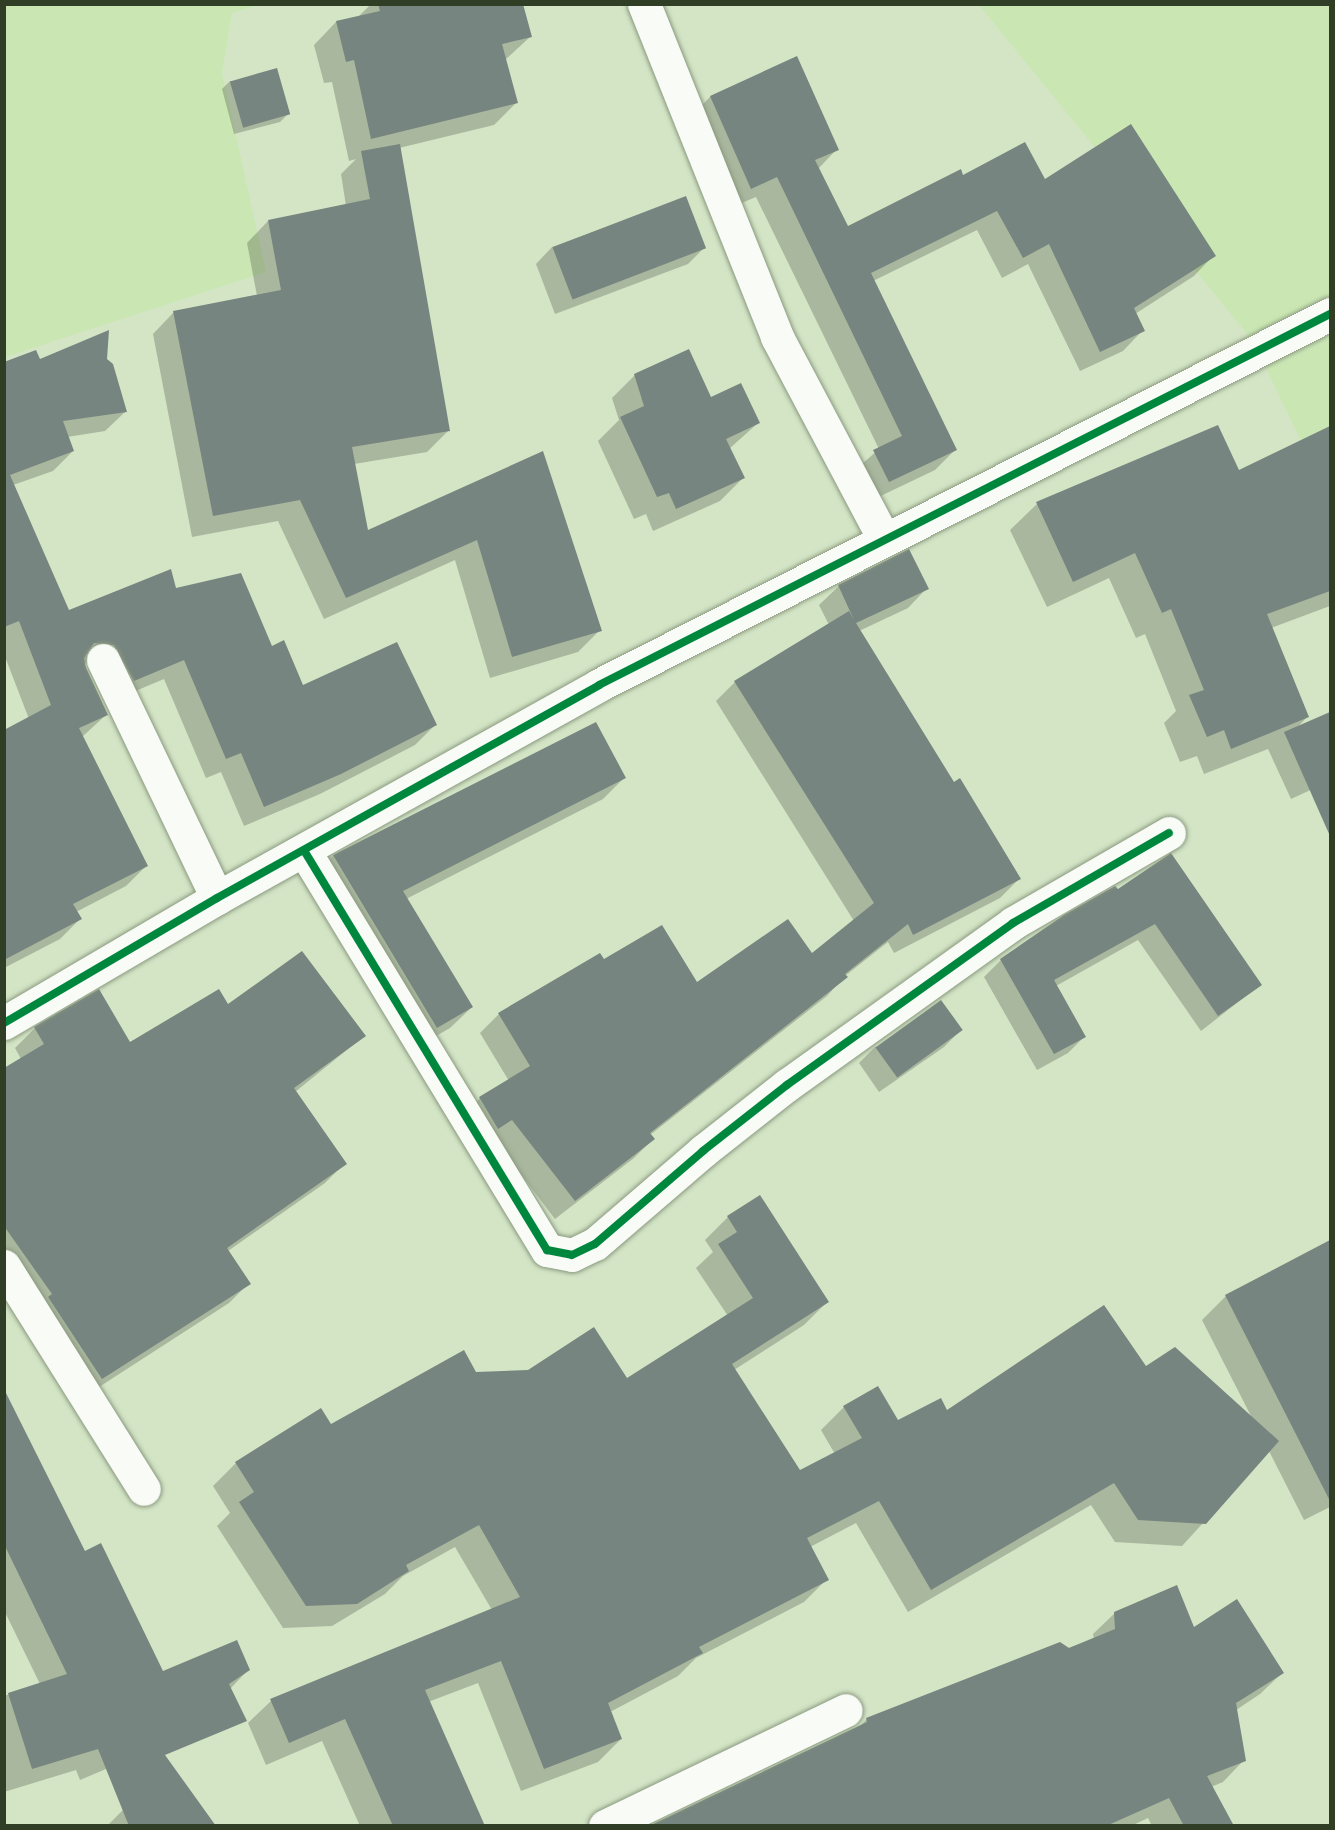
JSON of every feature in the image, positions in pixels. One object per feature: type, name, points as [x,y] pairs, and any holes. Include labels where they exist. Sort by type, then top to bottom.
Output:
[{"type":"street","points":[[644,4],[777,337],[883,537]]},
{"type":"street","points":[[4,1023],[217,898],[305,852],[599,685],[883,537],[1330,314]]},
{"type":"street","points":[[103,660],[217,898]]},
{"type":"street","points":[[305,852],[547,1250],[572,1255],[603,1238],[703,1151],[787,1086],[1013,923],[1169,833]]},
{"type":"street","points":[[4,1266],[144,1489]]},
{"type":"street","points":[[605,1826],[651,1816],[846,1710]]},
{"type":"shaded area","points":[[4,5],[258,5],[232,13],[222,73],[266,272],[5,357]]},
{"type":"shaded area","points":[[979,5],[1330,5],[1330,500],[1252,340]]},
{"type":"building","points":[[378,4],[523,4],[532,37],[502,44],[518,103],[371,139],[354,60],[346,62],[336,21],[380,11]]},
{"type":"building","points":[[797,56],[839,150],[815,160],[848,226],[961,169],[963,175],[1025,142],[1045,179],[1131,124],[1216,256],[1134,308],[1145,331],[1100,352],[1049,244],[1023,258],[997,211],[871,273],[957,450],[889,482],[873,450],[902,436],[777,177],[751,189],[710,96]]},
{"type":"building","points":[[277,68],[290,114],[243,128],[230,82]]},
{"type":"building","points":[[400,144],[450,431],[352,447],[368,530],[543,451],[602,631],[512,657],[477,540],[346,598],[300,500],[213,516],[173,311],[281,290],[268,220],[370,199],[361,151]]},
{"type":"building","points":[[686,196],[706,248],[573,300],[552,247]]},
{"type":"building","points":[[109,330],[107,359],[113,364],[127,412],[63,421],[74,451],[10,475],[69,610],[171,569],[176,588],[241,573],[272,646],[284,640],[303,685],[397,642],[437,725],[341,774],[264,807],[241,753],[226,759],[184,660],[134,681],[114,645],[94,643],[84,658],[86,668],[108,715],[79,728],[148,866],[73,904],[82,919],[4,960],[4,730],[51,705],[19,621],[4,627],[4,362],[36,350],[40,359]]},
{"type":"building","points":[[689,349],[711,397],[741,383],[760,423],[726,439],[745,478],[676,509],[669,493],[657,497],[620,417],[644,406],[634,374]]},
{"type":"building","points":[[1218,425],[1239,470],[1330,426],[1330,591],[1267,614],[1309,717],[1231,749],[1224,730],[1207,737],[1189,695],[1204,690],[1171,609],[1162,613],[1135,553],[1073,582],[1036,502]]},
{"type":"building","points":[[909,549],[929,589],[856,623],[954,782],[960,778],[1021,879],[913,935],[908,924],[845,974],[848,977],[650,1133],[655,1139],[575,1201],[512,1120],[498,1129],[479,1097],[530,1066],[498,1013],[600,953],[604,959],[662,925],[697,982],[788,919],[812,953],[874,903],[734,681],[849,611],[854,620],[838,585]]},
{"type":"building","points":[[1330,712],[1330,836],[1284,732]]},
{"type":"building","points":[[596,722],[626,778],[403,891],[473,1007],[437,1028],[333,855]]},
{"type":"building","points":[[1171,853],[1262,985],[1218,1016],[1155,924],[1054,980],[1086,1037],[1054,1054],[1000,959],[1064,915],[1115,886],[1118,889]]},
{"type":"building","points":[[302,951],[366,1036],[294,1088],[347,1164],[227,1248],[251,1284],[102,1379],[48,1297],[52,1294],[4,1226],[4,1068],[44,1044],[34,1027],[99,989],[130,1042],[219,989],[228,1004]]},
{"type":"building","points":[[941,1000],[963,1030],[897,1078],[875,1048]]},
{"type":"building","points":[[760,1195],[829,1302],[732,1364],[800,1470],[862,1438],[843,1406],[878,1386],[898,1420],[941,1398],[947,1410],[1104,1305],[1146,1366],[1175,1347],[1279,1441],[1206,1524],[1138,1520],[1114,1483],[931,1590],[879,1501],[807,1538],[829,1580],[699,1647],[703,1653],[608,1703],[622,1739],[544,1769],[501,1661],[425,1690],[485,1826],[393,1826],[345,1719],[289,1743],[270,1699],[520,1597],[479,1525],[406,1565],[409,1571],[357,1604],[306,1606],[239,1502],[254,1492],[235,1462],[321,1408],[331,1424],[464,1350],[476,1372],[528,1370],[594,1327],[627,1378],[753,1298],[718,1244],[737,1232],[727,1216]]},
{"type":"building","points":[[1330,1240],[1330,1501],[1225,1295]]},
{"type":"building","points":[[4,1389],[85,1551],[101,1543],[163,1671],[237,1640],[250,1670],[229,1684],[247,1721],[165,1755],[216,1826],[129,1826],[98,1749],[32,1769],[8,1693],[67,1674],[4,1544]]},
{"type":"building","points":[[1177,1585],[1194,1627],[1237,1599],[1284,1673],[1236,1703],[1246,1761],[1207,1776],[1234,1826],[1184,1826],[1169,1798],[1106,1826],[649,1826],[867,1722],[866,1718],[1060,1642],[1069,1648],[1115,1629],[1114,1612]]},
{"type":"cycle path","points":[[4,1023],[217,898],[599,685],[1330,314]]},
{"type":"cycle path","points":[[305,852],[547,1250],[572,1255],[595,1244],[703,1151],[787,1085],[1013,923],[1169,833]]}]
